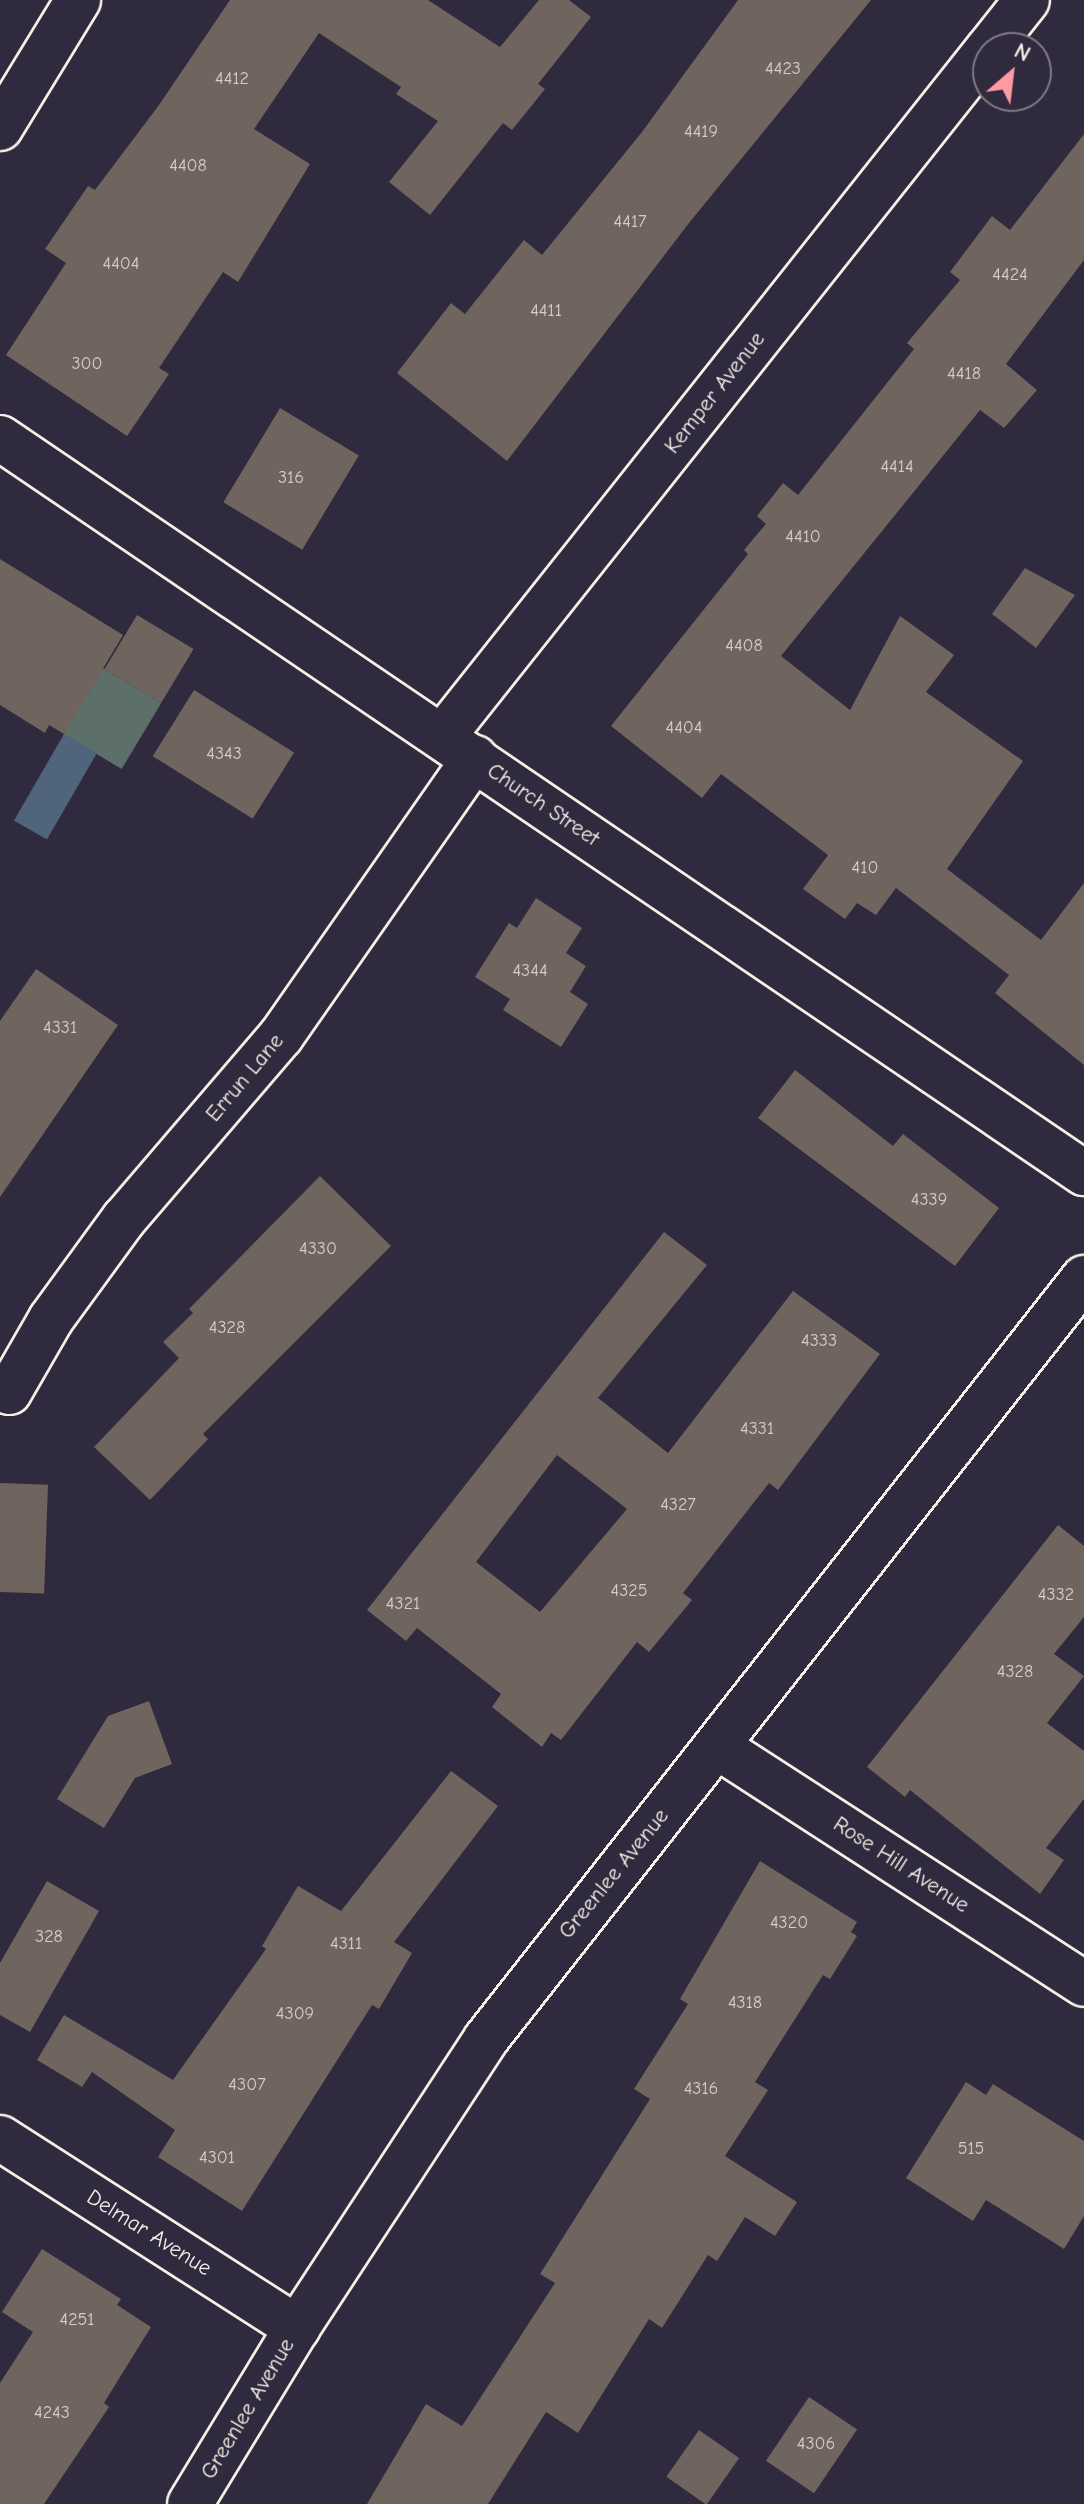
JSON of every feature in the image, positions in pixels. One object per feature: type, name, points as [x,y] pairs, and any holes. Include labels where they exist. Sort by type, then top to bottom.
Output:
[{"type":"street","points":[[0,128],[78,0]]},
{"type":"street","name":"Kemper Avenue","points":[[1001,32],[1027,0]]},
{"type":"street","name":"Kemper Avenue","points":[[459,747],[972,69]]},
{"type":"street","name":"Church Street","points":[[0,438],[1084,1173]]},
{"type":"street","name":"Errun Lane","points":[[9,1392],[51,1319],[124,1219],[281,1036],[459,747]]},
{"type":"street","name":"Greenlee Avenue","points":[[190,2504],[297,2328],[486,2039],[587,1905],[718,1747],[1084,1278]]},
{"type":"street","name":"Rose Hill Avenue","points":[[718,1747],[1084,1984]]},
{"type":"street","name":"Delmar Avenue","points":[[0,2138],[297,2328]]},
{"type":"green space","points":[[103,668],[161,703],[122,769],[63,734]]},
{"type":"water","points":[[64,734],[97,753],[47,840],[14,821]]},
{"type":"building","points":[[230,0],[428,0],[500,47],[539,0],[569,0],[591,17],[538,84],[545,89],[512,130],[503,123],[430,215],[389,182],[438,121],[396,94],[401,87],[319,33],[254,129],[310,164],[238,282],[223,272],[159,368],[169,374],[127,436],[6,355],[66,263],[45,249],[88,186],[95,190],[159,105]]},
{"type":"building","points":[[738,0],[871,0],[689,223],[507,461],[397,373],[451,303],[465,314],[524,240],[542,255],[642,132]]},
{"type":"building","points":[[1084,134],[1084,260],[1006,364],[1037,390],[1004,428],[980,410],[781,656],[850,710],[900,616],[954,655],[926,692],[1023,761],[947,869],[1041,940],[1084,883],[1084,1065],[995,993],[1009,975],[896,888],[876,915],[857,903],[845,919],[803,889],[828,855],[721,774],[702,798],[611,726],[748,554],[744,550],[766,524],[757,516],[783,483],[798,495],[914,349],[907,343],[960,280],[950,272],[992,216],[1010,230]]},
{"type":"building","points":[[280,408],[359,455],[302,550],[223,502]]},
{"type":"building","points":[[0,559],[123,635],[64,734],[49,725],[45,733],[0,705]]},
{"type":"building","points":[[1025,568],[1075,595],[1036,648],[992,614]]},
{"type":"building","points":[[137,615],[194,649],[161,703],[105,669]]},
{"type":"building","points":[[194,690],[294,753],[253,819],[153,756]]},
{"type":"building","points":[[536,898],[582,928],[566,953],[586,966],[570,992],[588,1004],[561,1047],[503,1010],[510,999],[475,977],[509,923],[517,928]]},
{"type":"building","points":[[36,969],[118,1025],[0,1197],[0,1021]]},
{"type":"building","points":[[795,1070],[893,1146],[903,1134],[999,1208],[955,1266],[758,1118]]},
{"type":"building","points":[[320,1176],[391,1246],[203,1434],[208,1439],[150,1500],[94,1447],[179,1358],[163,1342],[193,1313],[189,1309]]},
{"type":"building","points":[[664,1232],[707,1265],[598,1398],[668,1453],[793,1291],[880,1354],[778,1490],[769,1483],[683,1593],[692,1600],[649,1652],[637,1642],[561,1740],[551,1733],[542,1747],[492,1707],[501,1694],[417,1628],[406,1641],[367,1610]],"holes":[[[557,1455],[627,1509],[540,1612],[476,1562]]]},
{"type":"building","points":[[0,1483],[48,1485],[44,1594],[0,1592]]},
{"type":"building","points":[[1058,1525],[1084,1546],[1084,1617],[1054,1654],[1084,1676],[1047,1723],[1084,1751],[1084,1799],[1046,1848],[1064,1860],[1040,1894],[910,1790],[905,1797],[867,1767]]},
{"type":"building","points":[[149,1701],[172,1764],[135,1778],[104,1828],[57,1799],[108,1716]]},
{"type":"building","points":[[451,1771],[498,1806],[394,1942],[412,1953],[379,2009],[372,2005],[242,2211],[158,2157],[175,2130],[92,2072],[82,2087],[37,2060],[64,2015],[173,2080],[266,1949],[262,1946],[298,1886],[341,1911]]},
{"type":"building","points":[[760,1861],[857,1922],[851,1932],[857,1936],[830,1979],[823,1975],[755,2082],[768,2090],[725,2156],[797,2202],[775,2236],[745,2217],[717,2261],[708,2255],[662,2328],[649,2319],[578,2433],[546,2412],[488,2504],[367,2504],[426,2404],[462,2426],[555,2283],[540,2274],[650,2099],[634,2089],[688,2004],[680,1999]]},
{"type":"building","points":[[47,1881],[99,1911],[30,2032],[0,2015],[0,1963]]},
{"type":"building","points":[[966,2082],[986,2095],[993,2084],[1084,2141],[1084,2216],[1064,2249],[986,2200],[973,2221],[906,2178]]},
{"type":"building","points":[[42,2249],[121,2299],[117,2305],[151,2327],[104,2403],[109,2407],[44,2504],[0,2504],[0,2383],[33,2332],[2,2312]]},
{"type":"building","points":[[809,2397],[857,2429],[814,2493],[766,2461]]},
{"type":"building","points":[[699,2430],[739,2458],[707,2504],[666,2477]]}]
